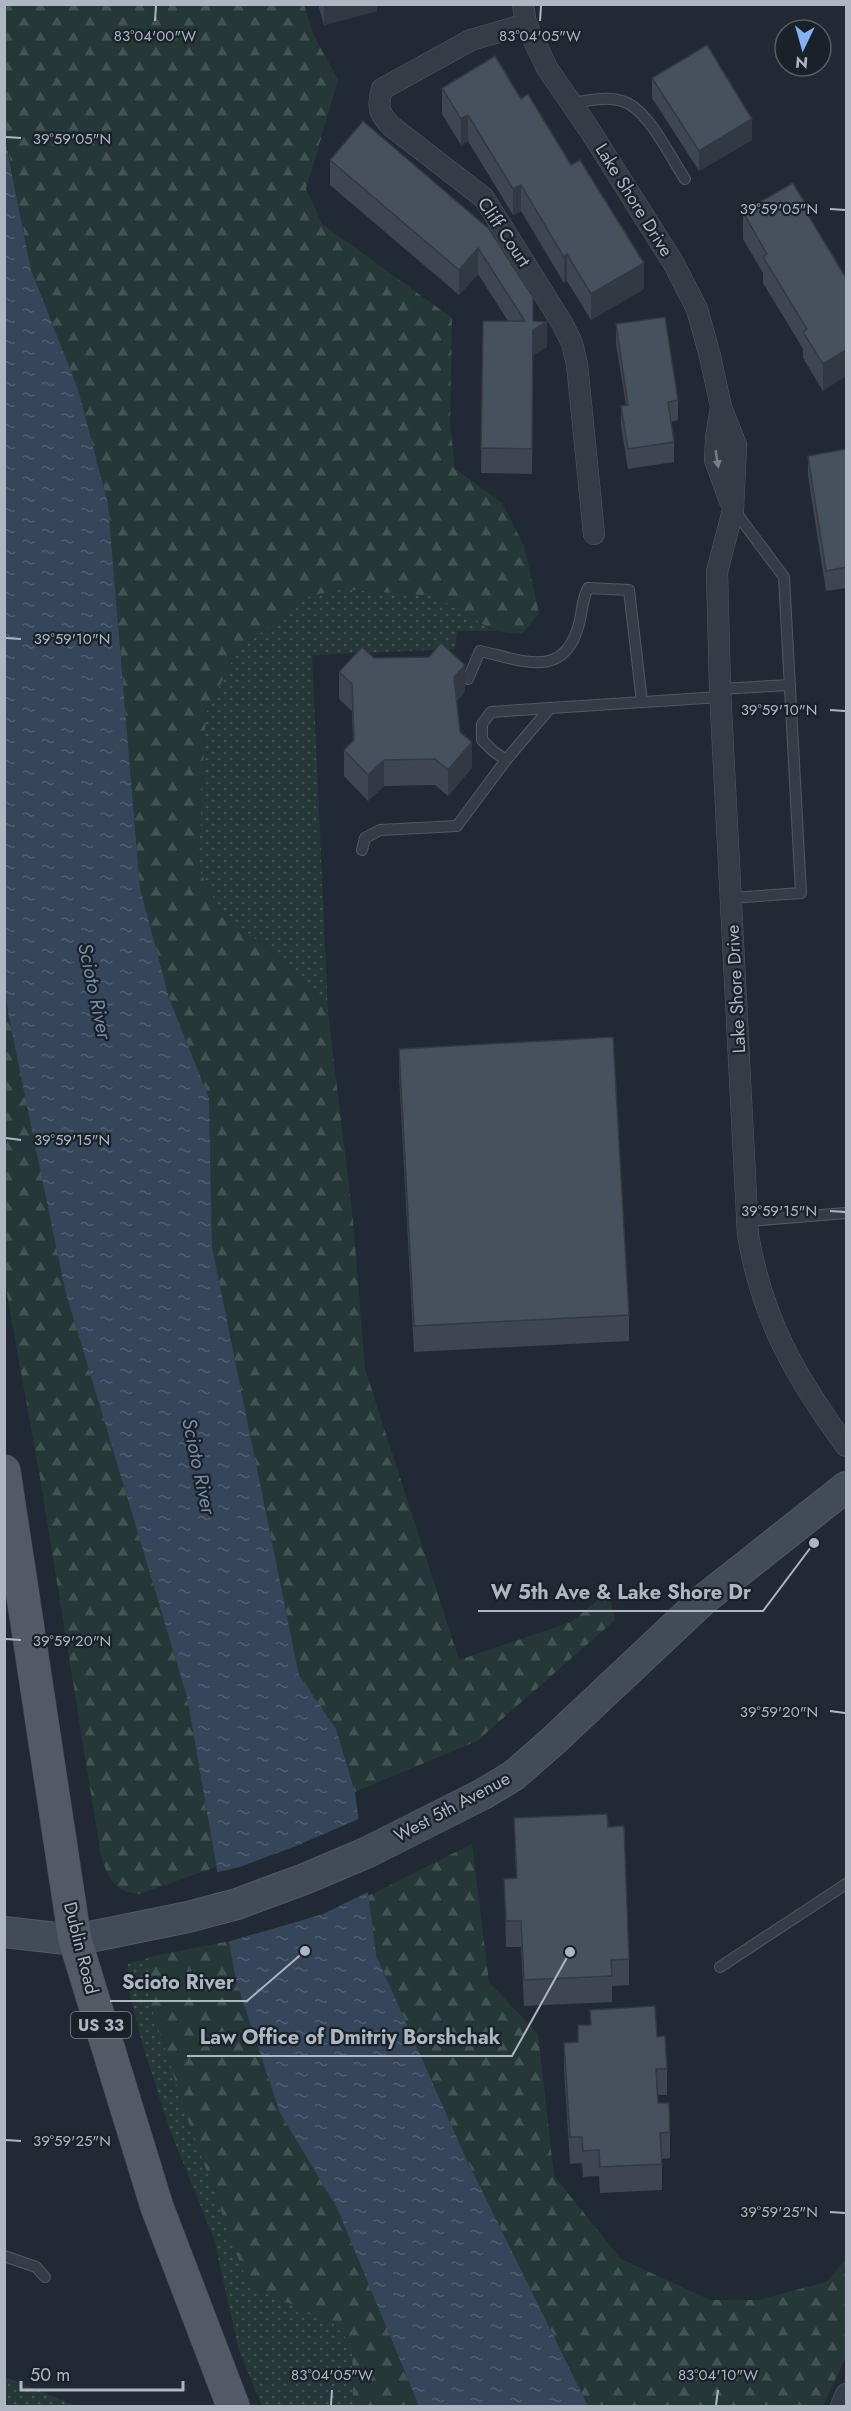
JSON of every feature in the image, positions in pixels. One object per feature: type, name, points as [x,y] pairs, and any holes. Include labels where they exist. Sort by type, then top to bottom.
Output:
[{"type":"main road","name":"Dublin Road","points":[[4,1471],[75,1940],[157,2206],[233,2406]]},
{"type":"main road","name":"West 5th Avenue","points":[[4,1932],[75,1940],[161,1923],[237,1904],[368,1852],[454,1809],[513,1776],[703,1600],[846,1487]]},
{"type":"street","name":"Lake Shore Drive","points":[[525,14],[547,68],[674,264],[697,309],[710,356],[721,406],[715,460],[733,510],[717,572],[720,693],[748,1221],[754,1270],[763,1301],[779,1341],[846,1446]]},
{"type":"street","name":"Cliff Court","points":[[525,14],[471,40],[382,89],[378,102],[381,116],[391,126],[484,198],[562,323],[572,343],[578,364],[594,534]]},
{"type":"street","points":[[841,2406],[846,2394]]},
{"type":"lane","points":[[571,103],[594,99],[622,101],[644,115],[685,179]]},
{"type":"lane","points":[[731,898],[801,893],[784,577],[733,510]]},
{"type":"lane","points":[[468,679],[480,651],[540,664],[558,659],[572,644],[580,623],[581,601],[588,588],[629,590],[642,702]]},
{"type":"lane","points":[[506,760],[482,740],[482,724],[490,712],[642,702],[790,685]]},
{"type":"lane","points":[[362,850],[365,838],[380,830],[457,826],[506,760],[550,708]]},
{"type":"lane","points":[[748,1221],[846,1213]]},
{"type":"lane","points":[[720,1967],[846,1884]]},
{"type":"lane","points":[[4,2256],[36,2267],[45,2277]]},
{"type":"green space","points":[[4,5],[304,5],[314,36],[338,80],[306,189],[322,224],[452,318],[450,425],[455,469],[502,503],[524,546],[539,613],[522,634],[494,631],[435,596],[339,589],[304,598],[236,653],[206,713],[198,868],[220,910],[304,979],[328,1012],[353,1220],[365,1369],[459,1660],[571,1622],[608,1592],[615,1620],[477,1741],[355,1792],[336,1729],[299,1675],[212,1247],[209,1098],[169,998],[140,888],[108,504],[78,389],[31,270],[5,133]]},
{"type":"green space","points":[[339,589],[435,596],[494,631],[457,631],[455,649],[312,655],[328,1012],[304,979],[220,910],[198,868],[206,713],[236,653],[304,598]]},
{"type":"green space","points":[[4,989],[65,1290],[187,1697],[216,1867],[139,1894],[130,1893],[113,1883],[101,1856],[41,1483],[5,1283]]},
{"type":"green space","points":[[472,1844],[489,1982],[538,2034],[554,2176],[621,2259],[710,2300],[758,2300],[826,2282],[846,2259],[846,2357],[823,2406],[588,2406],[465,2156],[376,1955],[368,1896]]},
{"type":"green space","points":[[230,1941],[236,1981],[280,2113],[337,2208],[419,2406],[353,2406],[352,2345],[332,2322],[256,2289],[243,2271],[188,2120],[148,1997],[149,1968],[158,1955]]},
{"type":"green space","points":[[158,1955],[149,1968],[149,1997],[188,2120],[256,2289],[332,2322],[352,2345],[353,2406],[262,2406],[239,2350],[214,2239],[170,2130],[143,2046],[126,1979],[128,1964]]},
{"type":"green space","points":[[6,2377],[76,2406],[5,2406]]},
{"type":"water","points":[[4,133],[31,270],[78,389],[108,504],[140,888],[169,998],[209,1098],[212,1247],[299,1675],[336,1729],[355,1792],[376,1955],[465,2156],[588,2406],[419,2406],[337,2208],[280,2113],[236,1981],[187,1697],[65,1290],[5,989]]},
{"type":"pier","points":[[361,1818],[370,1891],[323,1914],[227,1942],[214,1873],[240,1867]]},
{"type":"building","points":[[707,45],[752,119],[699,151],[652,78]]},
{"type":"building","points":[[495,56],[521,99],[528,94],[571,165],[580,160],[644,263],[591,294],[567,254],[564,257],[521,185],[513,189],[468,115],[461,119],[442,88]]},
{"type":"building","points":[[363,121],[489,229],[533,297],[533,321],[547,322],[533,330],[532,449],[481,448],[483,321],[525,321],[478,248],[459,270],[330,160]]},
{"type":"building","points":[[793,183],[811,213],[808,215],[846,278],[846,350],[823,364],[803,332],[807,329],[763,257],[767,254],[743,212]]},
{"type":"building","points":[[665,317],[678,400],[668,402],[674,442],[628,449],[621,406],[628,405],[616,324]]},
{"type":"building","points":[[846,449],[846,567],[826,571],[808,456]]},
{"type":"building","points":[[441,643],[465,665],[454,677],[460,732],[472,742],[448,770],[435,759],[384,760],[368,775],[344,750],[354,740],[352,684],[339,672],[362,647],[374,658],[429,657]]},
{"type":"building","points":[[613,1037],[629,1315],[414,1326],[399,1049]]},
{"type":"building","points":[[607,1814],[608,1827],[624,1826],[629,1959],[611,1960],[612,1976],[524,1980],[521,1921],[506,1921],[504,1879],[517,1878],[514,1818]]},
{"type":"building","points":[[655,2006],[657,2037],[665,2036],[667,2069],[656,2069],[658,2103],[669,2103],[670,2132],[660,2133],[662,2164],[600,2167],[599,2150],[583,2151],[582,2137],[570,2137],[564,2043],[578,2042],[578,2025],[591,2025],[590,2010]]},
{"type":"place","name":"W 5th Ave & Lake Shore Dr","points":[[814,1543]]},
{"type":"place","name":"Scioto River","points":[[305,1951]]},
{"type":"place","name":"Law Office of Dmitriy Borshchak","points":[[570,1952]]}]
